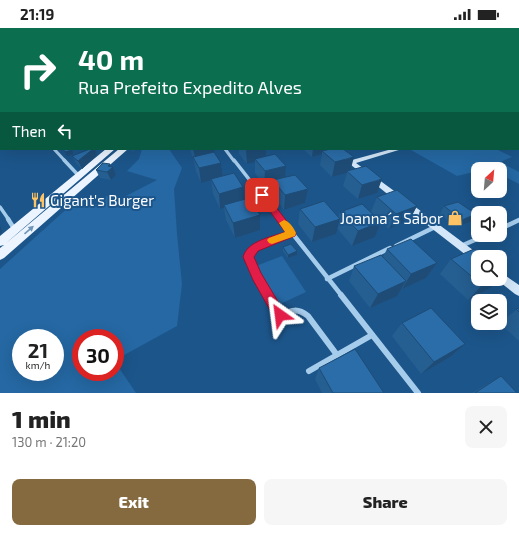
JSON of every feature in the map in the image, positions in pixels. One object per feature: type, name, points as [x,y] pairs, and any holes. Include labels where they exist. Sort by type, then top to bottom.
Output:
[{"type":"main road","points":[[0,242],[110,150]]},
{"type":"main road","points":[[0,255],[123,150]]},
{"type":"main road","points":[[335,150],[471,254]]},
{"type":"main road","points":[[351,162],[395,150]]},
{"type":"main road","points":[[0,242],[6,244],[0,251]]},
{"type":"main road","points":[[507,282],[519,291]]},
{"type":"street","points":[[55,150],[79,176]]},
{"type":"street","points":[[226,150],[292,233],[326,279],[418,393]]},
{"type":"street","points":[[0,208],[15,230]]},
{"type":"street","points":[[507,226],[519,220]]},
{"type":"street","points":[[326,279],[435,227]]},
{"type":"street","points":[[292,233],[254,248],[249,253],[248,257],[257,277],[280,315],[292,310],[304,312],[337,355]]},
{"type":"street","points":[[461,246],[471,242]]},
{"type":"street","points":[[309,371],[372,335]]},
{"type":"shaded area","points":[[142,150],[170,150],[182,168],[174,189],[182,284],[177,326],[124,355],[124,329],[72,329],[72,381],[124,381],[124,375],[136,393],[0,393],[0,269],[72,204],[97,204],[107,196],[122,198],[157,180],[127,171],[139,159]]},
{"type":"shaded area","points":[[411,150],[498,150],[512,157],[500,162],[471,162],[471,173],[457,176]]},
{"type":"shaded area","points":[[507,166],[519,172],[519,184],[507,178]]},
{"type":"shaded area","points":[[282,256],[306,292],[278,305],[256,266]]},
{"type":"building","points":[[87,150],[92,150],[78,161],[72,156]]},
{"type":"building","points":[[344,150],[354,157],[335,162],[322,151]]},
{"type":"building","points":[[214,152],[221,163],[199,168],[193,157]]},
{"type":"building","points":[[275,154],[286,166],[265,171],[255,159]]},
{"type":"building","points":[[103,163],[110,164],[108,166],[113,167],[107,172],[96,170]]},
{"type":"building","points":[[366,166],[382,179],[362,185],[347,171]]},
{"type":"building","points":[[234,173],[243,187],[219,194],[211,179]]},
{"type":"building","points":[[295,175],[308,189],[285,195],[273,180]]},
{"type":"building","points":[[397,190],[417,206],[396,214],[377,197]]},
{"type":"building","points":[[249,198],[260,215],[233,223],[224,205]]},
{"type":"building","points":[[324,201],[340,219],[315,227],[300,209]]},
{"type":"building","points":[[458,202],[471,211],[471,216],[462,220],[444,206]]},
{"type":"building","points":[[362,204],[381,222],[358,231],[340,212]]},
{"type":"building","points":[[411,239],[437,263],[411,274],[387,249]]},
{"type":"building","points":[[291,244],[297,251],[288,255],[283,247]]},
{"type":"building","points":[[471,250],[471,276],[451,259]]},
{"type":"building","points":[[381,255],[406,281],[378,294],[354,266]]},
{"type":"building","points":[[431,308],[465,344],[434,362],[402,323]]},
{"type":"building","points":[[355,349],[384,393],[333,393],[319,368]]},
{"type":"building","points":[[501,376],[517,393],[475,393]]},
{"type":"slow traffic","points":[[272,240],[292,233],[284,223]]},
{"type":"place","name":"Gigant's Burger","points":[[38,200]]},
{"type":"place","name":"Joanna´s Sabor","points":[[455,218]]},
{"type":"route","points":[[262,195],[292,233],[254,248],[249,253],[248,257],[257,277],[280,315]]}]
